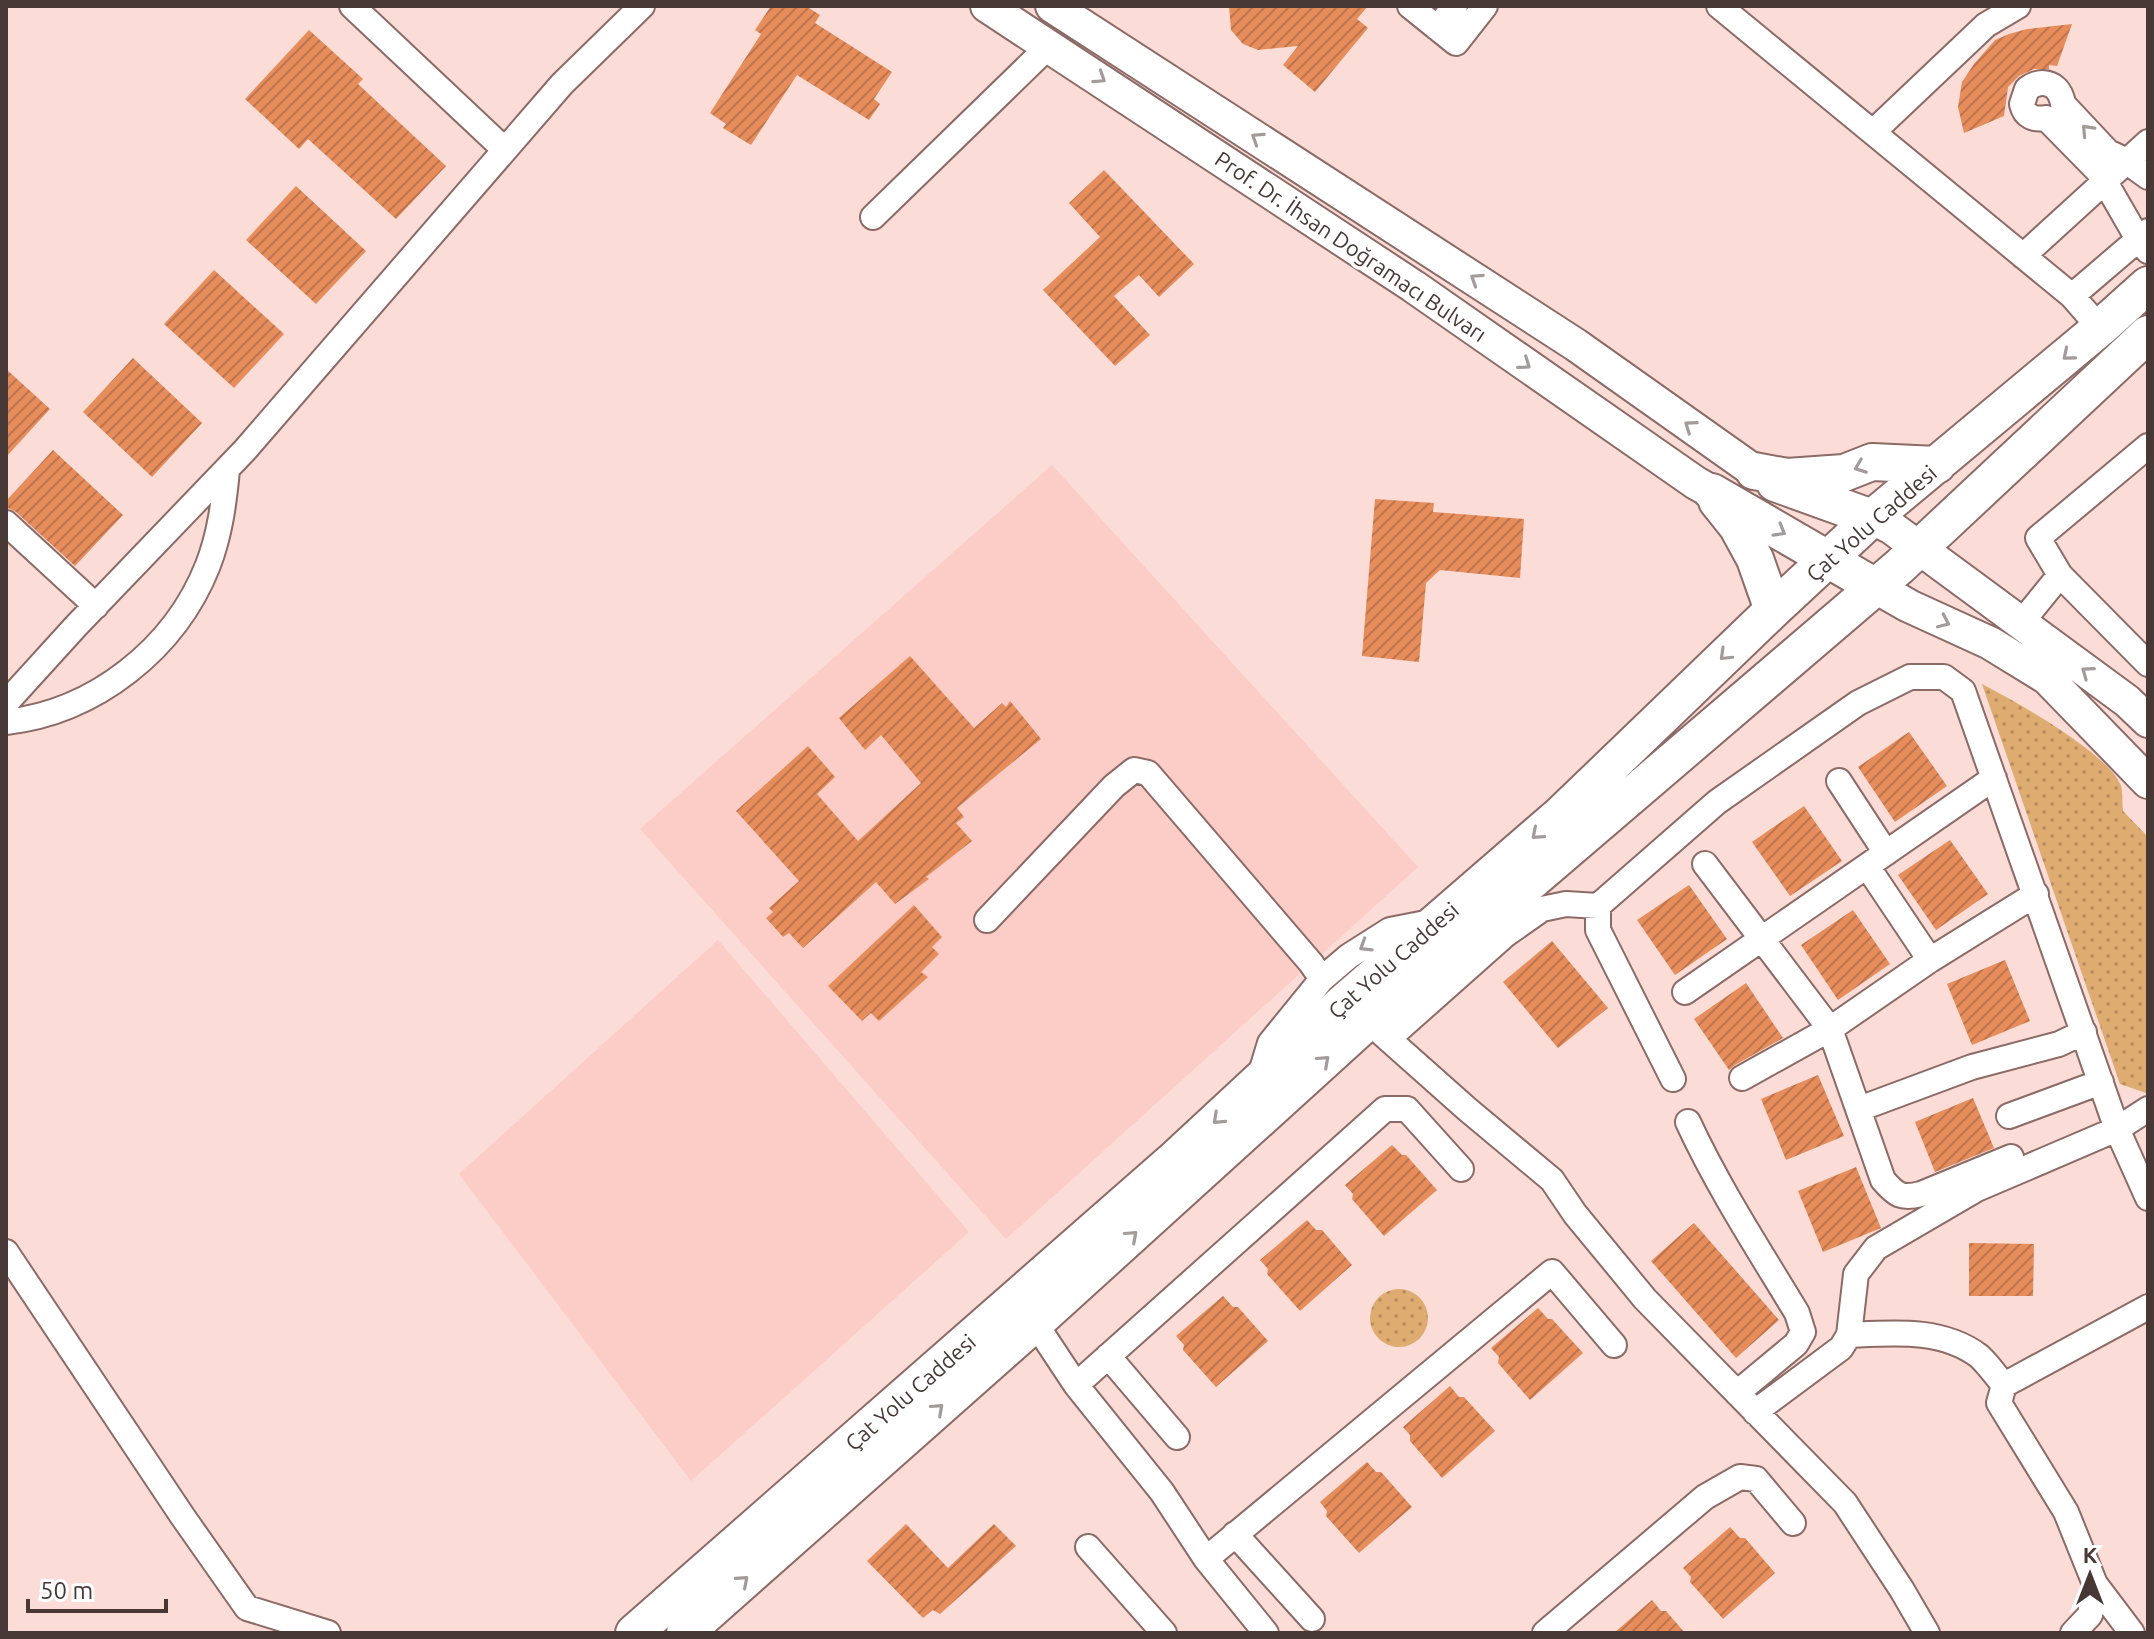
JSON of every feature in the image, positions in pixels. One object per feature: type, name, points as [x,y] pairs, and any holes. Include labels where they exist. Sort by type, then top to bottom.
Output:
[{"type":"highway","name":"Çat Yolu Caddesi","points":[[634,1633],[1177,1157],[1345,1001],[1561,814],[1872,518],[2148,285]]},
{"type":"highway","name":"Çat Yolu Caddesi","points":[[685,1633],[1035,1323],[1378,1030],[1919,548],[2148,334]]},
{"type":"highway","points":[[1754,471],[1787,477],[1844,473],[1872,462],[1937,465]]},
{"type":"highway","points":[[1754,471],[1768,481],[1872,518]]},
{"type":"highway","points":[[1712,492],[1874,586]]},
{"type":"highway","points":[[1712,492],[1719,506],[1737,526],[1755,559],[1773,610]]},
{"type":"main road","name":"Prof. Dr. İhsan Doğramacı Bulvarı","points":[[987,6],[1413,286],[1712,492]]},
{"type":"main road","name":"Prof. Dr. İhsan Doğramacı Bulvarı","points":[[1052,6],[1576,345],[1754,471]]},
{"type":"main road","points":[[1872,518],[1892,528],[2127,701],[2148,721]]},
{"type":"main road","points":[[1874,586],[1909,606],[1990,643],[2047,678],[2148,782]]},
{"type":"street","points":[[352,6],[505,150]]},
{"type":"street","points":[[6,703],[227,470],[562,84],[642,6]]},
{"type":"street","points":[[1410,6],[1447,35]]},
{"type":"street","points":[[1447,35],[1455,6]]},
{"type":"street","points":[[1447,35],[1485,6]]},
{"type":"street","points":[[1719,6],[2072,296],[2100,328]]},
{"type":"street","points":[[1873,132],[1986,25],[2018,6]]},
{"type":"street","points":[[873,217],[1049,46]]},
{"type":"street","points":[[2072,296],[2145,240],[2054,111],[2108,152],[2148,177]]},
{"type":"street","points":[[2023,256],[2148,142]]},
{"type":"street","points":[[2148,446],[2038,538],[2060,575],[2148,664]]},
{"type":"street","points":[[6,722],[51,714],[86,699],[125,674],[156,646],[180,616],[207,568],[220,526],[227,470]]},
{"type":"street","points":[[6,523],[96,606]]},
{"type":"street","points":[[2021,623],[2060,575]]},
{"type":"street","points":[[1927,1633],[1845,1503],[1645,1299],[1575,1214],[1552,1180],[1378,1030],[1542,909],[1566,904],[1598,906],[1717,802],[1858,703],[1910,677],[1944,677],[1963,691],[2117,1129],[2148,1198]]},
{"type":"street","points":[[987,920],[1114,786],[1134,770],[1148,773],[1322,979]]},
{"type":"street","points":[[1685,992],[1994,778]]},
{"type":"street","points":[[1839,781],[1930,960]]},
{"type":"street","points":[[1705,864],[1830,1029],[1883,1180],[1894,1192],[1908,1198],[2011,1157]]},
{"type":"street","points":[[1742,1078],[1830,1029],[1930,960],[2036,894]]},
{"type":"street","points":[[1598,906],[1598,930],[1673,1079]]},
{"type":"street","points":[[1258,1082],[1270,1043],[1322,979],[1349,956],[1390,930],[1437,921]]},
{"type":"street","points":[[1859,1109],[1972,1067],[2059,1044],[2084,1032]]},
{"type":"street","points":[[2009,1116],[2101,1082]]},
{"type":"street","points":[[1076,1385],[1385,1109],[1407,1109],[1461,1169]]},
{"type":"street","points":[[1755,1412],[1841,1348],[1849,1335],[1856,1274],[1876,1248],[1977,1189],[2117,1129],[2148,1109]]},
{"type":"street","points":[[1688,1122],[1728,1200],[1797,1313],[1803,1332],[1796,1344],[1737,1393]]},
{"type":"street","points":[[6,1252],[247,1608],[265,1622],[328,1633]]},
{"type":"street","points":[[1206,1559],[1552,1272],[1614,1345]]},
{"type":"street","points":[[2132,1633],[2095,1584],[2066,1512],[1999,1403],[2004,1385],[2148,1307]]},
{"type":"street","points":[[1035,1323],[1076,1385],[1162,1492],[1206,1559],[1266,1633]]},
{"type":"street","points":[[1849,1335],[1902,1332],[1951,1340],[1980,1357],[2004,1385]]},
{"type":"street","points":[[1108,1356],[1177,1437]]},
{"type":"street","points":[[1545,1633],[1705,1497],[1740,1477],[1756,1479],[1793,1523]]},
{"type":"street","points":[[1235,1534],[1312,1619]]},
{"type":"street","points":[[1088,1547],[1164,1633]]},
{"type":"street","points":[[2073,1633],[2090,1615],[2095,1584]]},
{"type":"shaded area","points":[[1052,465],[1418,867],[1006,1239],[640,829]]},
{"type":"shaded area","points":[[1982,684],[2059,729],[2099,759],[2121,786],[2123,811],[2148,837],[2146,1093],[2120,1084]]},
{"type":"shaded area","points":[[718,940],[969,1232],[691,1481],[459,1174]]},
{"type":"shaded area","points":[[1399,1289],[1420,1297],[1428,1318],[1420,1339],[1399,1347],[1378,1339],[1370,1318],[1378,1297]]},
{"type":"building","points":[[771,6],[806,6],[820,15],[815,23],[892,72],[874,99],[880,104],[869,120],[797,75],[751,145],[723,128],[726,124],[710,113],[761,34],[755,30]]},
{"type":"building","points":[[1229,6],[1368,6],[1357,19],[1368,28],[1315,92],[1283,65],[1298,46],[1258,50],[1243,44],[1231,30]]},
{"type":"building","points":[[2072,24],[2057,66],[2049,65],[2049,69],[2034,69],[2019,76],[2008,87],[2004,116],[1964,133],[1958,107],[1962,82],[1995,40],[2027,29]]},
{"type":"building","points":[[309,30],[363,79],[358,84],[446,166],[396,219],[308,139],[299,149],[245,99]]},
{"type":"building","points":[[1104,170],[1194,264],[1159,297],[1139,275],[1114,296],[1150,335],[1115,366],[1043,290],[1100,237],[1069,203]]},
{"type":"building","points":[[296,186],[366,251],[316,304],[246,240]]},
{"type":"building","points":[[214,270],[284,334],[234,388],[164,324]]},
{"type":"building","points":[[133,358],[202,423],[152,477],[83,412]]},
{"type":"building","points":[[6,369],[50,409],[6,457]]},
{"type":"building","points":[[53,450],[123,515],[75,566],[16,512],[6,507],[6,501]]},
{"type":"building","points":[[1375,499],[1434,503],[1433,512],[1524,519],[1520,578],[1440,570],[1426,583],[1419,662],[1362,656]]},
{"type":"building","points":[[910,656],[974,728],[1002,703],[1006,707],[1010,701],[1041,739],[957,808],[964,817],[956,823],[972,841],[926,877],[929,879],[895,904],[876,882],[803,948],[789,933],[783,937],[766,918],[773,912],[769,908],[799,881],[736,811],[808,746],[835,777],[817,794],[858,841],[921,783],[881,735],[865,750],[839,718]]},
{"type":"building","points":[[1909,732],[1947,786],[1895,822],[1858,767]]},
{"type":"building","points":[[1804,806],[1842,861],[1790,896],[1752,842]]},
{"type":"building","points":[[1950,840],[1988,894],[1936,930],[1898,875]]},
{"type":"building","points":[[1689,885],[1727,939],[1675,975],[1637,920]]},
{"type":"building","points":[[914,905],[942,937],[932,947],[939,954],[921,972],[928,977],[879,1021],[871,1013],[862,1021],[828,986]]},
{"type":"building","points":[[1853,910],[1890,964],[1838,1000],[1801,945]]},
{"type":"building","points":[[1552,941],[1608,1008],[1558,1048],[1503,982]]},
{"type":"building","points":[[2005,960],[2030,1021],[1972,1045],[1947,984]]},
{"type":"building","points":[[1746,983],[1783,1038],[1729,1070],[1694,1019]]},
{"type":"building","points":[[1818,1075],[1844,1136],[1786,1160],[1761,1099]]},
{"type":"building","points":[[1973,1098],[1994,1148],[1935,1172],[1915,1122]]},
{"type":"building","points":[[1392,1145],[1406,1155],[1437,1190],[1384,1236],[1352,1199],[1353,1194],[1345,1185]]},
{"type":"building","points":[[1856,1167],[1881,1228],[1823,1252],[1798,1191]]},
{"type":"building","points":[[1307,1220],[1316,1230],[1322,1230],[1352,1265],[1300,1311],[1267,1274],[1268,1269],[1260,1260]]},
{"type":"building","points":[[1694,1223],[1779,1320],[1736,1358],[1651,1261]]},
{"type":"building","points":[[1969,1243],[2034,1244],[2033,1296],[1969,1296]]},
{"type":"building","points":[[1223,1296],[1233,1307],[1238,1307],[1268,1341],[1216,1387],[1183,1350],[1184,1345],[1176,1336]]},
{"type":"building","points":[[1538,1308],[1583,1353],[1530,1400],[1498,1363],[1499,1357],[1491,1348]]},
{"type":"building","points":[[1450,1386],[1495,1431],[1442,1478],[1410,1441],[1410,1435],[1403,1427]]},
{"type":"building","points":[[1367,1462],[1376,1472],[1381,1472],[1412,1507],[1359,1553],[1326,1516],[1327,1511],[1320,1502]]},
{"type":"building","points":[[906,1524],[948,1568],[994,1524],[1016,1546],[940,1614],[933,1610],[923,1618],[867,1561]]},
{"type":"building","points":[[1730,1527],[1740,1538],[1745,1538],[1775,1573],[1723,1619],[1690,1582],[1691,1577],[1683,1568]]},
{"type":"building","points":[[1652,1600],[1685,1633],[1614,1633]]}]
